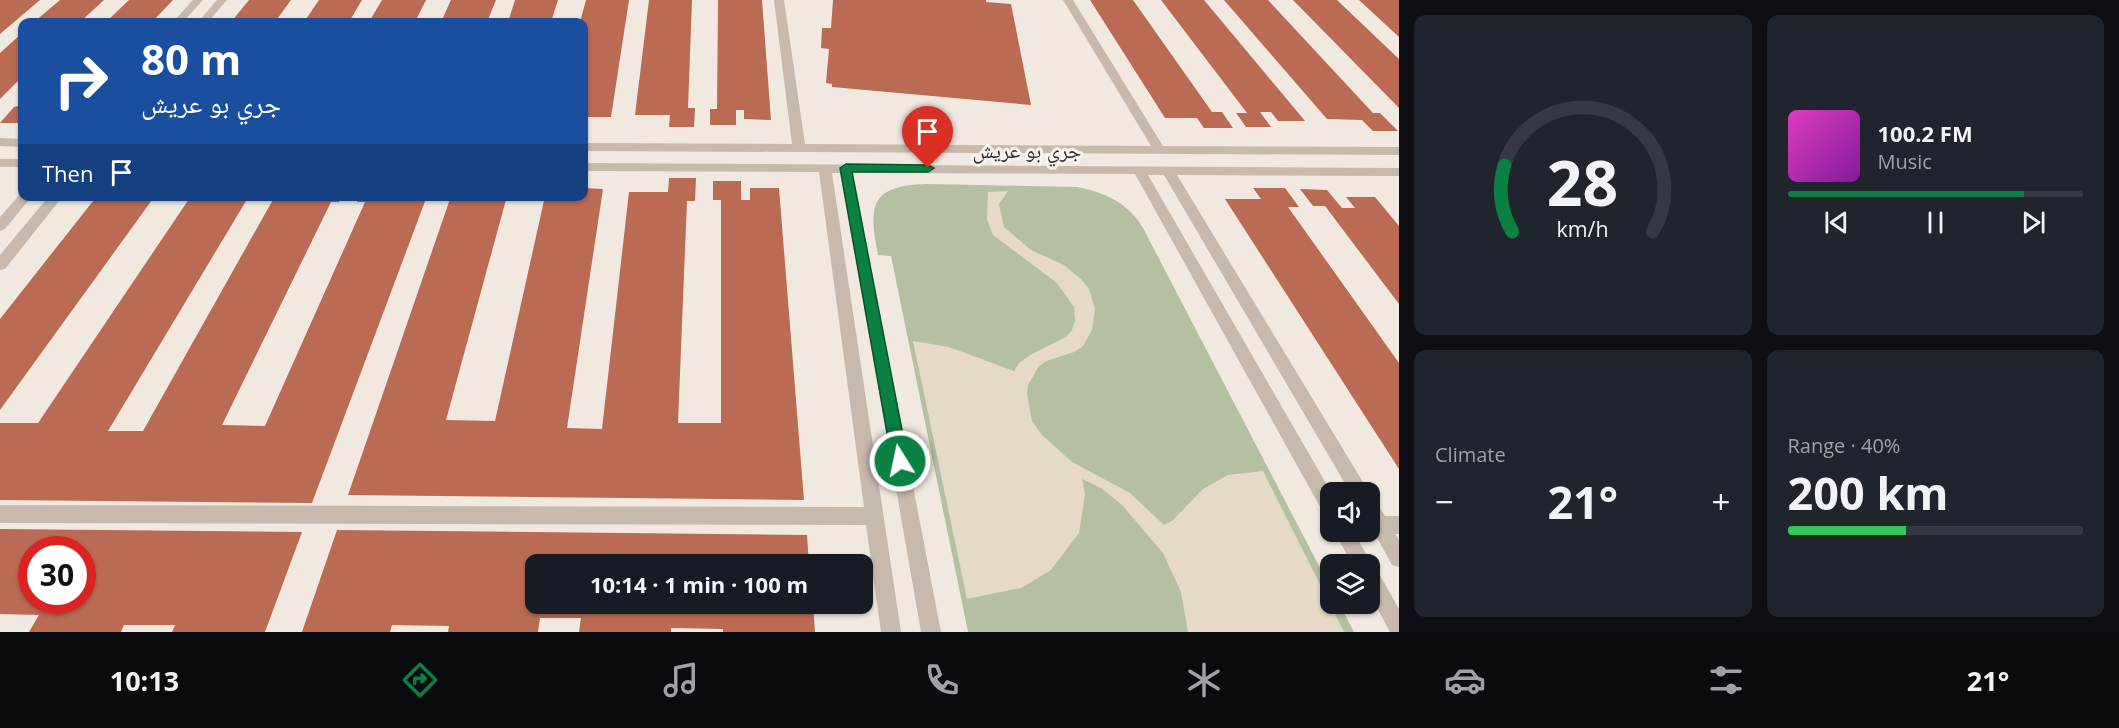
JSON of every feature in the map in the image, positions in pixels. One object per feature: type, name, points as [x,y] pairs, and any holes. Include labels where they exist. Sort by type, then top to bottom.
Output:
[{"type":"street","points":[[182,18],[198,0]]},
{"type":"street","points":[[206,18],[222,0]]},
{"type":"street","points":[[779,0],[799,148]]},
{"type":"street","points":[[1068,0],[1159,149]]},
{"type":"street","points":[[0,142],[18,143]]},
{"type":"street","name":"جري بو عريش","points":[[588,147],[1399,151]]},
{"type":"street","points":[[0,163],[18,163]]},
{"type":"street","name":"جري بو عريش","points":[[588,167],[1399,172]]},
{"type":"street","points":[[825,168],[891,632]]},
{"type":"street","points":[[846,168],[931,632]]},
{"type":"street","points":[[1138,170],[1320,490]]},
{"type":"street","points":[[1168,170],[1354,482]]},
{"type":"street","points":[[0,226],[22,201]]},
{"type":"street","points":[[0,265],[53,201]]},
{"type":"street","points":[[0,514],[875,516]]},
{"type":"street","points":[[1380,525],[1399,525]]},
{"type":"street","points":[[1380,533],[1399,558]]},
{"type":"street","points":[[1380,595],[1399,629]]},
{"type":"green space","points":[[925,184],[1077,187],[1115,200],[1131,212],[1143,228],[1320,568],[1320,614],[1345,614],[1354,632],[968,632],[891,256],[878,255],[875,239],[874,212],[877,203],[892,189]]},
{"type":"shaded area","points":[[1008,191],[999,204],[1004,227],[1031,250],[1064,265],[1082,280],[1089,289],[1095,309],[1092,330],[1083,346],[1074,352],[1046,361],[1039,366],[1028,385],[1027,394],[1032,421],[1042,435],[1072,462],[1130,493],[1164,525],[1172,521],[1203,489],[1228,475],[1263,471],[1320,584],[1320,614],[1335,614],[1344,632],[1188,632],[1181,592],[1163,553],[1122,505],[1101,488],[1082,479],[1085,494],[1079,533],[1051,570],[1021,588],[967,599],[913,341],[949,347],[1014,371],[1019,363],[1030,355],[1066,337],[1072,330],[1075,320],[1074,307],[1057,283],[993,235],[987,219],[988,192]]},
{"type":"building","points":[[0,0],[40,0],[18,18],[0,34]]},
{"type":"building","points":[[60,0],[104,0],[84,18],[39,18]]},
{"type":"building","points":[[129,0],[173,0],[156,18],[110,18]]},
{"type":"building","points":[[249,0],[291,0],[278,18],[234,18]]},
{"type":"building","points":[[319,0],[362,0],[351,18],[307,18]]},
{"type":"building","points":[[382,0],[426,0],[417,18],[371,18]]},
{"type":"building","points":[[451,0],[496,0],[489,18],[443,18]]},
{"type":"building","points":[[515,0],[558,0],[552,18],[509,18]]},
{"type":"building","points":[[586,0],[629,0],[611,117],[588,117],[588,18],[581,18]]},
{"type":"building","points":[[649,0],[692,0],[688,108],[695,108],[694,127],[669,127],[670,115],[635,115]]},
{"type":"building","points":[[718,0],[762,0],[771,120],[744,119],[744,110],[736,110],[736,125],[710,125],[710,109],[717,109]]},
{"type":"building","points":[[833,0],[986,0],[986,2],[1011,4],[1031,105],[832,87],[832,84],[826,83],[829,49],[821,48],[822,28],[831,28]]},
{"type":"building","points":[[1090,0],[1133,0],[1212,112],[1222,112],[1233,128],[1204,128],[1197,118],[1165,118]]},
{"type":"building","points":[[1161,0],[1204,0],[1305,121],[1278,121],[1271,112],[1260,112],[1271,127],[1246,127],[1236,113],[1247,113]]},
{"type":"building","points":[[1224,0],[1268,0],[1373,113],[1380,113],[1398,131],[1373,131],[1362,120],[1327,119]]},
{"type":"building","points":[[1293,0],[1337,0],[1399,59],[1399,108]]},
{"type":"building","points":[[1359,0],[1399,0],[1399,37]]},
{"type":"building","points":[[18,37],[18,81],[0,99],[0,53]]},
{"type":"building","points":[[18,106],[18,123],[0,123],[14,107]]},
{"type":"building","points":[[669,178],[696,178],[695,201],[687,201],[678,423],[721,423],[721,200],[713,200],[713,181],[741,181],[741,200],[750,200],[750,188],[779,188],[804,500],[348,495],[449,201],[506,201],[446,420],[495,421],[544,201],[588,201],[588,188],[603,189],[567,428],[602,429],[629,192],[668,192]]},
{"type":"building","points":[[1253,188],[1285,188],[1299,207],[1288,207],[1399,363],[1399,469],[1225,199],[1261,199]]},
{"type":"building","points":[[1300,189],[1327,190],[1342,208],[1355,208],[1346,197],[1375,197],[1399,226],[1399,304],[1325,206],[1313,206]]},
{"type":"building","points":[[93,201],[151,201],[0,410],[0,319]]},
{"type":"building","points":[[188,201],[246,201],[108,431],[143,431],[272,201],[340,201],[331,202],[222,425],[265,426],[365,202],[357,201],[425,201],[312,503],[0,500],[0,423],[38,423]]},
{"type":"building","points":[[0,529],[302,532],[265,632],[172,632],[175,625],[124,625],[121,632],[29,632],[39,615],[0,614]]},
{"type":"building","points":[[337,530],[807,535],[808,554],[525,554],[525,614],[814,614],[815,632],[723,632],[723,629],[671,628],[671,632],[579,632],[581,618],[540,618],[538,632],[448,632],[449,626],[392,625],[390,632],[302,632]]},
{"type":"route","points":[[900,461],[846,168],[928,168]]}]
